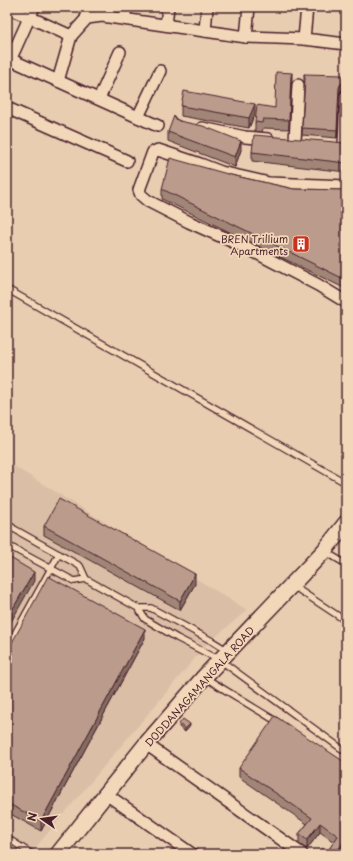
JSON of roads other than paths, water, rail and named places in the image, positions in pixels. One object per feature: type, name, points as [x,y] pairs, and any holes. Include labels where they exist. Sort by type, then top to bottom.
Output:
[{"type":"street","points":[[124,19],[126,7]]},
{"type":"street","points":[[166,25],[168,7]]},
{"type":"street","points":[[205,31],[208,7]]},
{"type":"street","points":[[246,36],[249,7]]},
{"type":"street","points":[[304,39],[307,7]]},
{"type":"street","points":[[7,8],[32,12],[71,36]]},
{"type":"street","points":[[32,12],[8,61],[58,81],[158,126]]},
{"type":"street","points":[[58,81],[71,36],[86,12],[102,16],[205,31],[246,36],[304,39],[346,44]]},
{"type":"street","points":[[99,99],[120,52]]},
{"type":"street","points":[[138,117],[160,72]]},
{"type":"street","points":[[188,126],[245,137],[291,141],[298,85]]},
{"type":"street","points":[[330,145],[345,146],[346,96]]},
{"type":"street","points":[[7,108],[128,161]]},
{"type":"street","points":[[346,186],[269,183],[220,172],[158,150],[153,152],[139,190],[141,195],[148,201],[318,285],[346,302]]},
{"type":"street","name":"DODDANAGAMANGALA ROAD","points":[[63,852],[106,794],[146,744],[204,676],[324,551],[346,523]]},
{"type":"street","points":[[146,744],[302,854]]},
{"type":"street","points":[[106,794],[192,854]]},
{"type":"lane","points":[[7,289],[346,484]]},
{"type":"lane","points":[[7,535],[9,526],[80,566],[86,579],[138,608],[152,608],[212,641],[224,655],[346,752]]},
{"type":"lane","points":[[7,545],[74,581],[86,579]]},
{"type":"lane","points":[[324,551],[346,564]]},
{"type":"lane","points":[[7,648],[59,554]]},
{"type":"lane","points":[[292,584],[346,621]]},
{"type":"lane","points":[[138,608],[145,620],[177,638],[224,655]]},
{"type":"lane","points":[[204,676],[285,726]]},
{"type":"lane","points":[[7,838],[32,854]]},
{"type":"place","name":"BREN Trillium Apartments","points":[[301,244]]}]
